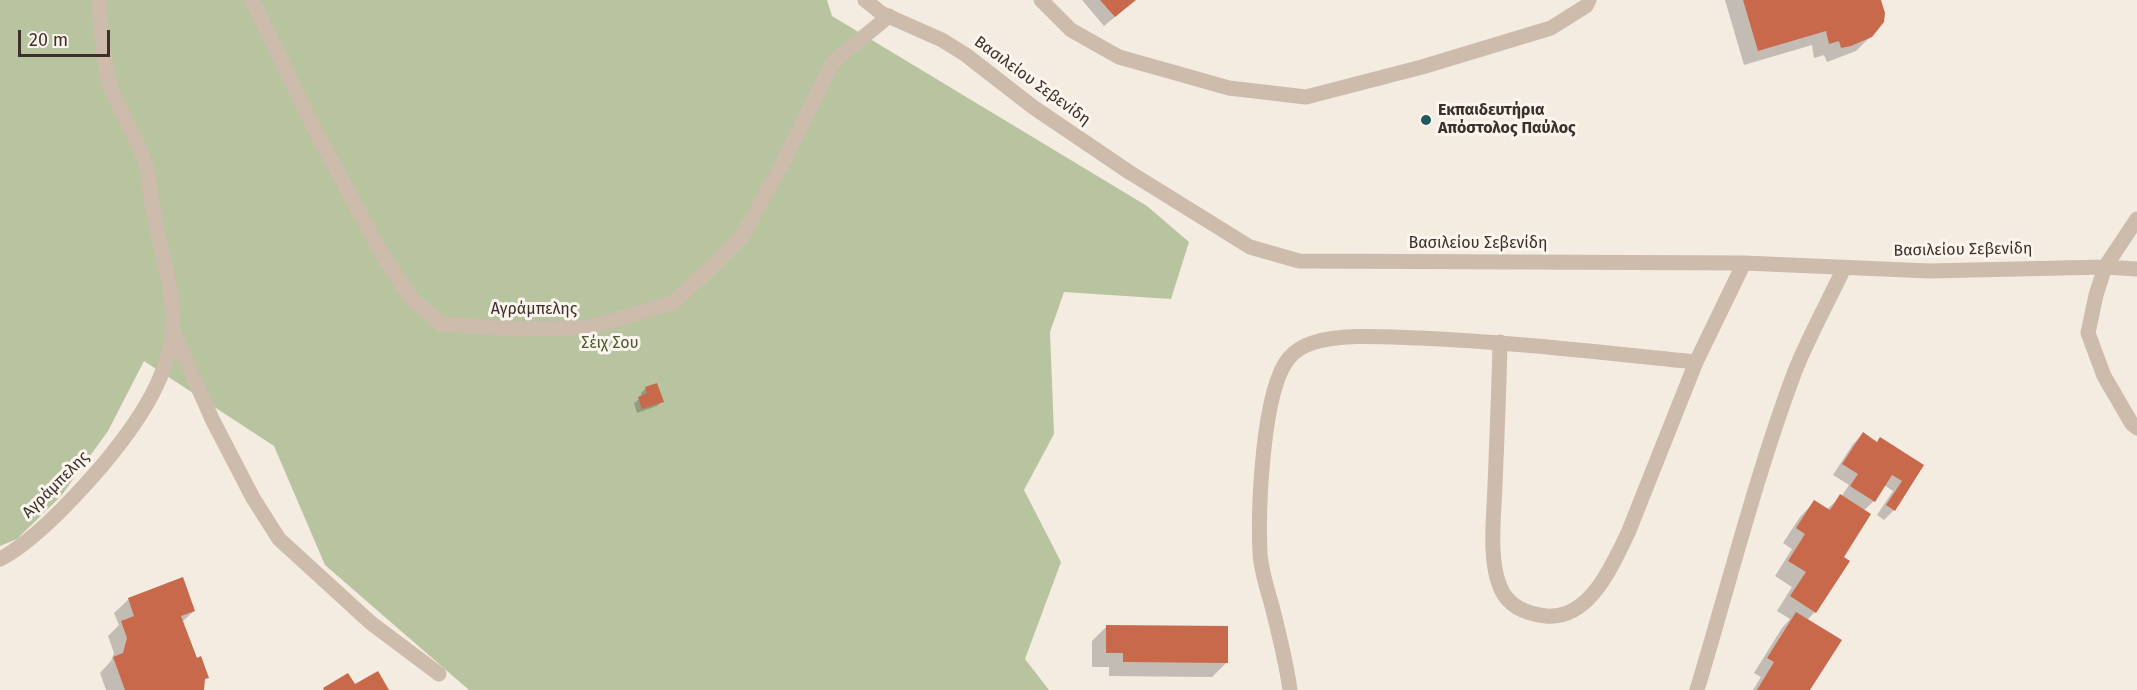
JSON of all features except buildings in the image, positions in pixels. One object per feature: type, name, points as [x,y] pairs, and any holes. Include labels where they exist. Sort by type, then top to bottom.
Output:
[{"type":"street","name":"Αγράμπελης","points":[[0,559],[35,533],[68,503],[113,453],[131,429],[157,383],[173,331],[170,296],[145,164],[111,86],[99,11],[100,0]]},
{"type":"street","name":"Αγράμπελης","points":[[252,0],[315,130],[383,256],[411,298],[441,324],[514,329],[587,328],[673,303],[720,260],[743,235],[833,62],[889,16]]},
{"type":"street","name":"Βασιλείου Σεβενίδη","points":[[865,0],[875,9],[942,40],[966,55],[1033,107],[1129,172],[1250,247],[1299,261],[1744,263],[1929,271],[2105,267],[2137,269]]},
{"type":"street","points":[[1041,0],[1071,30],[1119,57],[1229,88],[1306,97],[1422,67],[1551,28],[1586,6],[1588,0]]},
{"type":"street","points":[[2137,219],[2105,267],[2088,333],[2104,375],[2132,424],[2137,428]]},
{"type":"street","points":[[1500,342],[1494,541],[1497,575],[1508,600],[1519,609],[1533,614],[1559,616],[1570,612],[1590,597],[1606,576],[1629,533],[1696,362],[1744,263]]},
{"type":"street","points":[[1697,690],[1761,470],[1782,408],[1796,368],[1844,268]]},
{"type":"street","name":"Αγράμπελης","points":[[173,331],[212,419],[252,498],[279,539],[371,623],[439,674]]},
{"type":"street","points":[[1290,690],[1283,646],[1263,573],[1260,536],[1265,437],[1270,404],[1283,366],[1302,347],[1328,340],[1389,337],[1500,342],[1696,362]]},
{"type":"green space","name":"Σέιχ Σου","points":[[0,0],[827,0],[832,16],[1147,206],[1189,242],[1171,299],[1064,292],[1050,332],[1054,434],[1024,490],[1061,562],[1025,659],[1049,690],[469,690],[325,565],[274,446],[144,361],[108,431],[61,496],[17,539],[0,546]]},
{"type":"place","name":"Εκπαιδευτήρια Απόστολος Παύλος","points":[[1426,120]]}]
